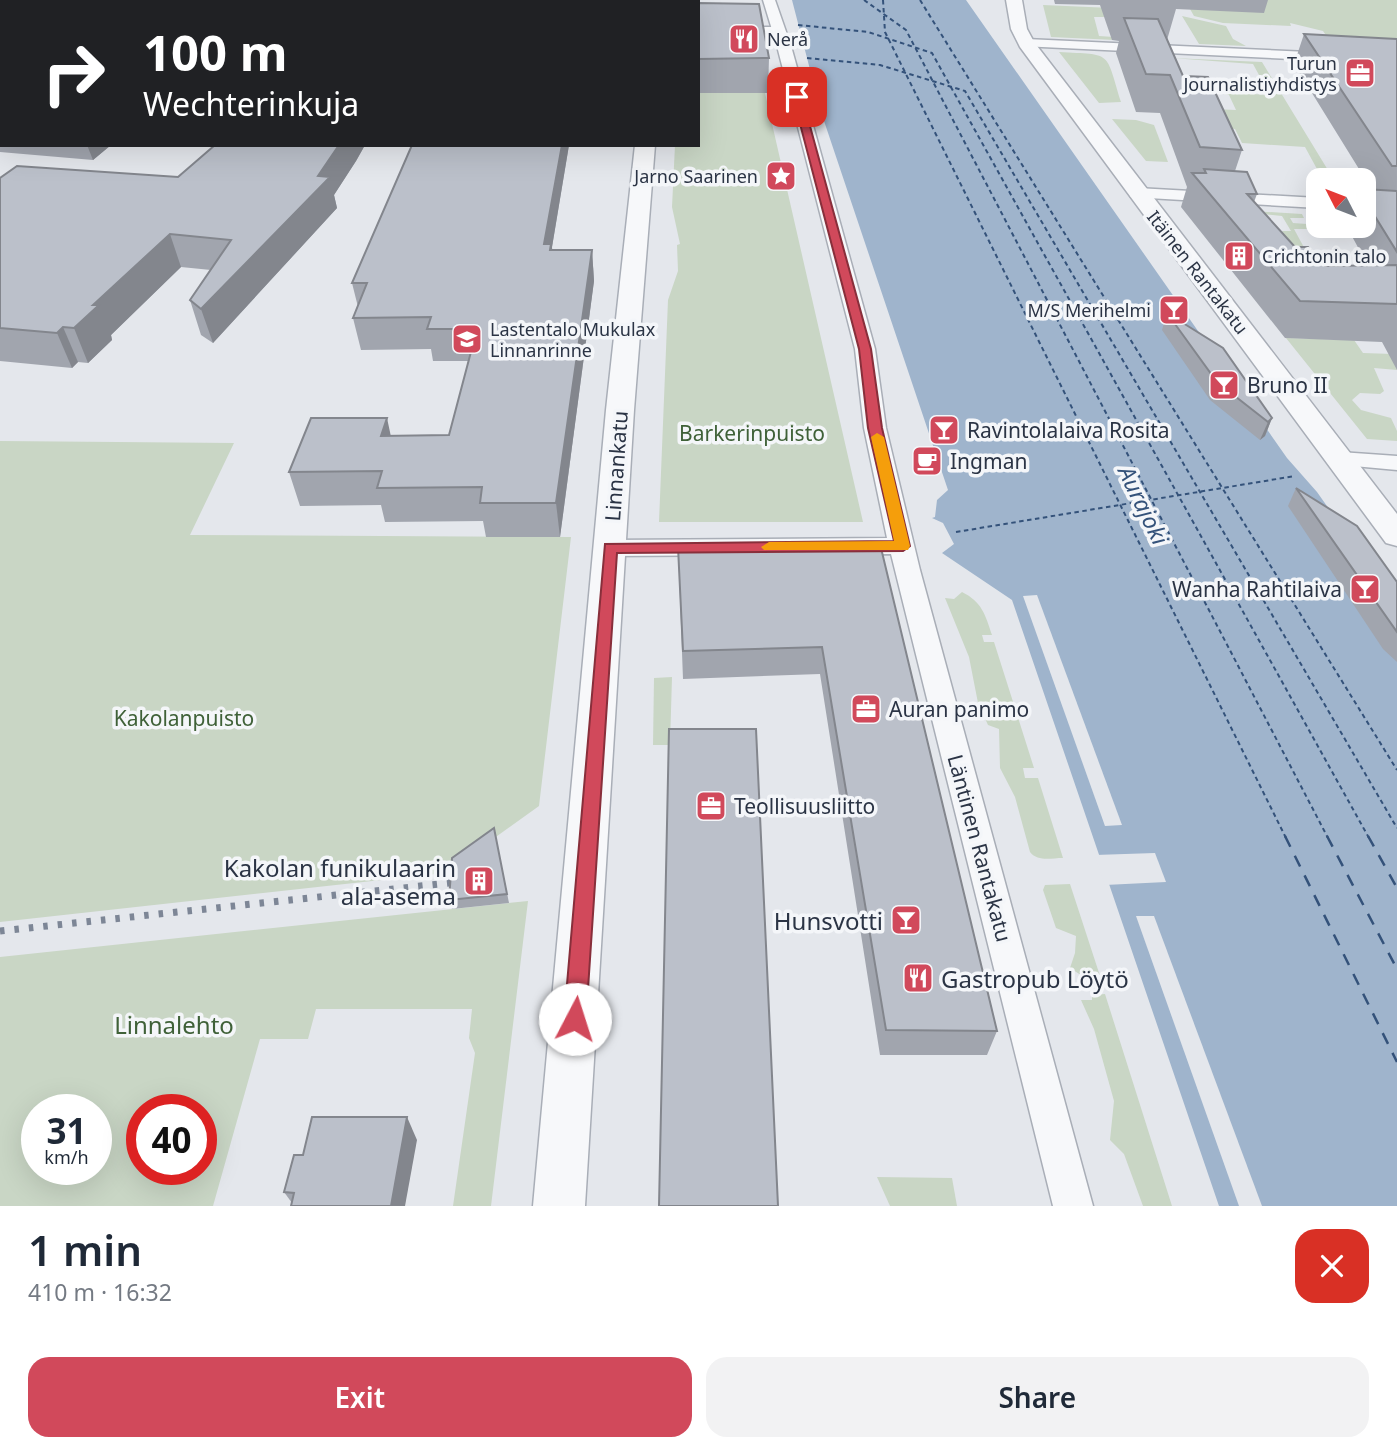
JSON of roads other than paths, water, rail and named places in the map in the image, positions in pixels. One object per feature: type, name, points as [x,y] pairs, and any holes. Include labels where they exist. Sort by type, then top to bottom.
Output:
[{"type":"street","name":"Läntinen Rantakatu","points":[[769,0],[865,349],[875,428],[903,546],[1073,1206]]},
{"type":"street","name":"Itäinen Rantakatu","points":[[1014,0],[1019,29],[1026,43],[1397,536]]},
{"type":"street","points":[[700,30],[779,30]]},
{"type":"street","points":[[1026,43],[1397,60]]},
{"type":"street","name":"Linnankatu","points":[[559,1206],[586,885],[628,298],[645,147]]},
{"type":"street","points":[[1137,192],[1306,202]]},
{"type":"street","points":[[1340,459],[1397,463]]},
{"type":"street","points":[[610,548],[903,546]]},
{"type":"water","name":"Aurajoki","points":[[792,0],[966,0],[1287,458],[1317,492],[1397,605],[1397,1206],[1219,1206],[1012,600],[942,553],[954,544],[943,523],[932,518],[935,517],[937,500],[948,490],[821,112]]},
{"type":"railway","points":[[0,931],[468,881]]},
{"type":"place","name":"Nerå","points":[[744,39]]},
{"type":"place","name":"Turun Journalistiyhdistys","points":[[1360,73]]},
{"type":"place","name":"Jarno Saarinen","points":[[781,176]]},
{"type":"place","name":"Crichtonin talo","points":[[1239,256]]},
{"type":"place","name":"M/S Merihelmi","points":[[1174,310]]},
{"type":"place","name":"Lastentalo Mukulax Linnanrinne","points":[[467,339]]},
{"type":"place","name":"Bruno II","points":[[1224,385]]},
{"type":"place","name":"Ravintolalaiva Rosita","points":[[944,430]]},
{"type":"place","name":"Ingman","points":[[927,461]]},
{"type":"place","name":"Wanha Rahtilaiva","points":[[1365,589]]},
{"type":"place","name":"Auran panimo","points":[[866,709]]},
{"type":"place","name":"Teollisuusliitto","points":[[711,806]]},
{"type":"place","name":"Kakolan funikulaarin ala-asema","points":[[479,881]]},
{"type":"place","name":"Hunsvotti","points":[[906,920]]},
{"type":"place","name":"Gastropub Löytö","points":[[918,978]]},
{"type":"park label","name":"Barkerinpuisto","points":[[752,433]]},
{"type":"park label","name":"Kakolanpuisto","points":[[184,718]]},
{"type":"park label","name":"Linnalehto","points":[[174,1024]]}]
